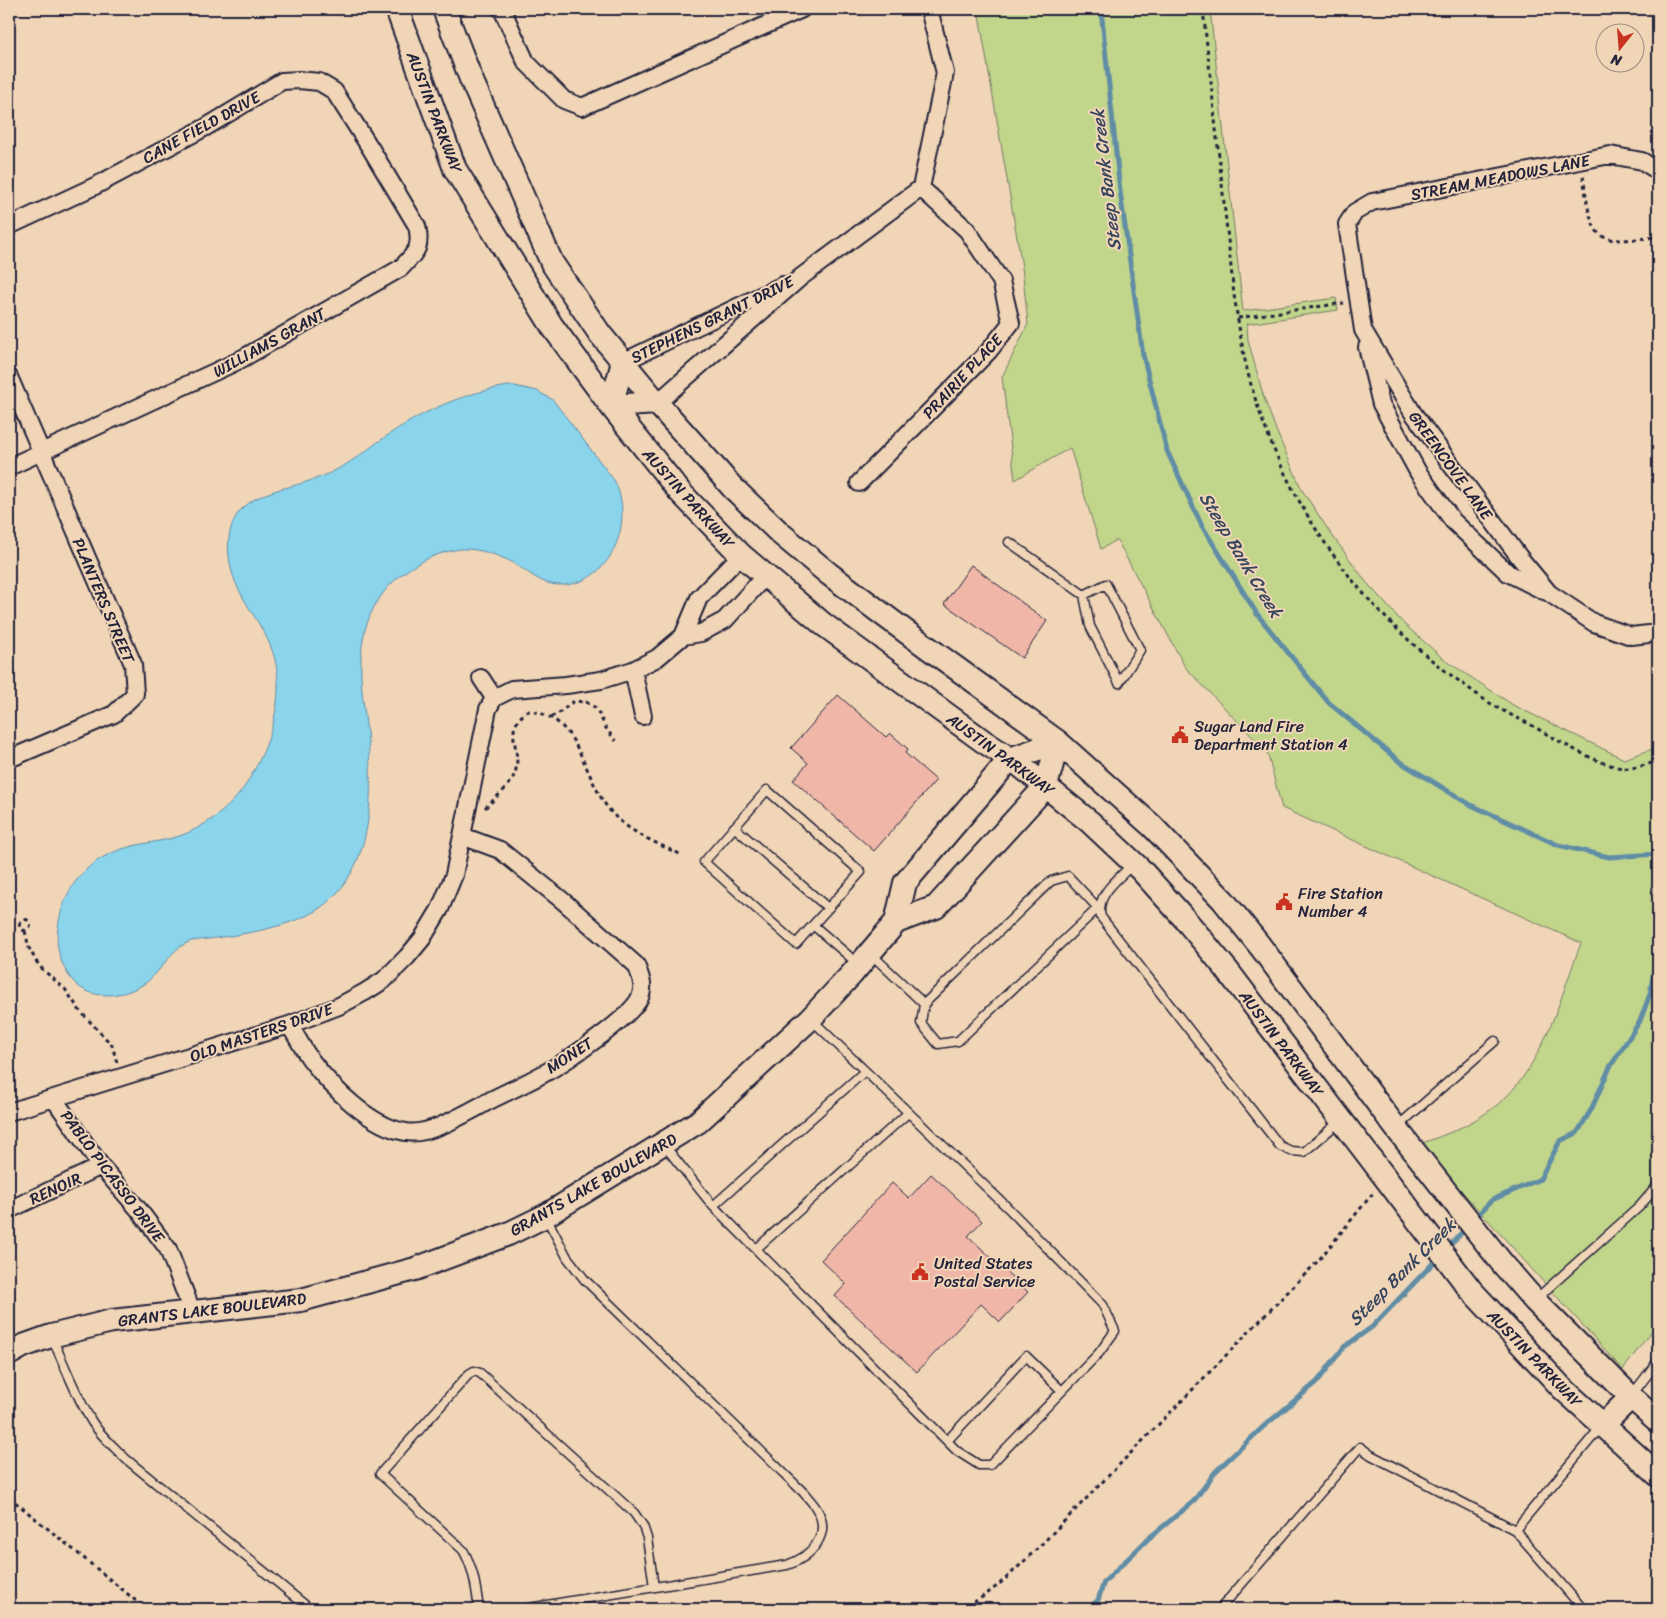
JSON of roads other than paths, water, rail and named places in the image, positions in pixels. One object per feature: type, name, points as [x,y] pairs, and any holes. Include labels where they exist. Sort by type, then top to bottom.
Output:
[{"type":"main road","name":"AUSTIN PARKWAY","points":[[397,9],[455,169],[552,326],[611,406],[680,492],[741,555],[822,624],[1046,786],[1090,822],[1134,863],[1184,918],[1226,970],[1470,1289],[1543,1369],[1602,1426],[1658,1475]]},
{"type":"main road","points":[[444,9],[471,79],[552,263],[600,334],[656,403],[734,488],[829,574],[1058,742],[1152,826],[1223,900],[1260,946],[1396,1128],[1502,1263],[1534,1300],[1631,1397],[1658,1421]]},
{"type":"main road","points":[[623,362],[611,406],[656,403]]},
{"type":"main road","points":[[1010,759],[1058,742]]},
{"type":"main road","name":"GRANTS LAKE BOULEVARD","points":[[896,922],[936,907],[1046,786],[1058,742]]},
{"type":"main road","name":"GRANTS LAKE BOULEVARD","points":[[9,1354],[51,1336],[112,1321],[301,1300],[405,1272],[508,1234],[545,1216],[698,1122],[810,1019],[896,922],[905,883],[1010,759]]},
{"type":"main road","points":[[1602,1426],[1631,1397]]},
{"type":"street","points":[[502,9],[526,62],[564,100],[582,107],[802,9]]},
{"type":"street","points":[[921,188],[945,72],[929,9]]},
{"type":"street","name":"CANE FIELD DRIVE","points":[[9,226],[96,186],[206,127],[282,81],[319,82],[334,91],[371,149]]},
{"type":"street","name":"WILLIAMS GRANT","points":[[9,467],[238,361],[401,268],[414,254],[420,240],[417,226],[371,149]]},
{"type":"street","name":"STREAM MEADOWS LANE","points":[[1347,224],[1355,212],[1372,202],[1610,155],[1642,161],[1658,171]]},
{"type":"street","name":"STEPHENS GRANT DRIVE","points":[[656,403],[801,277],[921,188]]},
{"type":"street","name":"PRAIRIE PLACE","points":[[858,483],[988,352],[1011,323],[1001,281],[967,230],[921,188]]},
{"type":"street","name":"GREENCOVE LANE","points":[[1347,224],[1363,330],[1381,404],[1418,472],[1453,520],[1508,573],[1549,593],[1594,623],[1631,636],[1658,633]]},
{"type":"street","name":"STEPHENS GRANT DRIVE","points":[[623,362],[801,277]]},
{"type":"street","name":"GREENCOVE LANE","points":[[1363,330],[1413,413],[1520,558],[1549,593]]},
{"type":"street","name":"PLANTERS STREET","points":[[9,377],[133,664],[135,694],[114,714],[9,759]]},
{"type":"street","points":[[481,678],[494,698],[512,689],[601,680],[633,670],[657,658],[683,636],[699,598],[741,555]]},
{"type":"street","points":[[683,636],[701,632],[725,620],[765,576]]},
{"type":"street","points":[[633,670],[643,716]]},
{"type":"street","name":"OLD MASTERS DRIVE","points":[[9,1112],[290,1025],[339,1006],[384,980],[422,939],[440,909],[454,875],[488,709],[494,698]]},
{"type":"street","name":"MONET","points":[[290,1025],[310,1059],[332,1086],[364,1112],[387,1127],[407,1133],[424,1131],[440,1126],[521,1085],[573,1056],[627,1014],[639,1000],[642,992],[642,978],[636,965],[564,901],[500,850],[462,836]]},
{"type":"street","name":"PABLO PICASSO DRIVE","points":[[54,1098],[102,1166],[168,1249],[192,1312]]},
{"type":"street","name":"RENOIR","points":[[9,1210],[102,1166]]},
{"type":"lane","points":[[1009,542],[1084,595],[1090,626],[1119,683],[1140,650],[1106,584],[1084,595]]},
{"type":"lane","points":[[767,790],[860,872],[796,944],[704,862],[734,827],[767,790]]},
{"type":"lane","points":[[734,827],[828,908]]},
{"type":"lane","points":[[1134,863],[1101,898],[1098,908],[958,1041],[938,1044],[921,1023],[924,1004],[1051,881],[1068,876],[1098,908],[1101,917],[1280,1146],[1291,1151],[1304,1152],[1341,1121]]},
{"type":"lane","points":[[813,925],[865,959],[924,1004]]},
{"type":"lane","points":[[663,1144],[712,1206],[957,1451],[979,1466],[990,1465],[1099,1353],[1115,1331],[1103,1305],[1007,1207],[810,1019]]},
{"type":"lane","points":[[1396,1128],[1496,1041]]},
{"type":"lane","points":[[712,1206],[865,1071]]},
{"type":"lane","points":[[756,1250],[908,1113]]},
{"type":"lane","points":[[1534,1300],[1640,1207],[1658,1186]]},
{"type":"lane","points":[[523,1609],[787,1565],[810,1554],[817,1545],[821,1534],[821,1524],[817,1510],[804,1493],[585,1280],[567,1256],[545,1216]]},
{"type":"lane","points":[[51,1336],[92,1422],[107,1440],[126,1459],[310,1609]]},
{"type":"lane","points":[[947,1441],[1026,1356],[1062,1391]]},
{"type":"lane","points":[[1631,1397],[1658,1361]]},
{"type":"lane","points":[[479,1609],[474,1575],[470,1562],[462,1550],[380,1474],[469,1374],[474,1371],[480,1373],[634,1513],[643,1526],[647,1538],[654,1587]]},
{"type":"lane","points":[[1514,1530],[1602,1426]]},
{"type":"lane","points":[[1220,1609],[1360,1447],[1371,1455],[1514,1530],[1583,1609]]},
{"type":"water","points":[[508,386],[537,391],[553,400],[614,480],[620,496],[622,514],[620,532],[614,549],[605,563],[592,575],[577,583],[558,585],[539,580],[512,562],[500,557],[481,551],[461,549],[429,558],[399,576],[384,592],[374,607],[363,639],[361,672],[369,748],[370,798],[362,848],[352,871],[339,891],[320,908],[276,927],[191,941],[175,951],[147,982],[128,992],[101,995],[88,992],[80,987],[73,981],[62,963],[57,935],[66,899],[80,876],[90,866],[115,852],[185,834],[205,824],[223,810],[245,785],[263,752],[273,725],[278,697],[277,670],[274,657],[265,634],[240,593],[230,562],[230,532],[238,514],[258,497],[316,479],[340,468],[402,426],[431,410],[476,393]]},
{"type":"waterway","name":"Steep Bank Creek","points":[[1101,9],[1120,191],[1143,355],[1167,451],[1202,526],[1257,614],[1328,702],[1399,761],[1469,804],[1558,845],[1609,857],[1658,854]]},
{"type":"waterway","name":"Steep Bank Creek","points":[[1474,1219],[1492,1200],[1540,1179],[1560,1141],[1577,1133],[1591,1110],[1610,1067],[1640,1021],[1650,994],[1658,947]]},
{"type":"waterway","name":"Steep Bank Creek","points":[[1447,1248],[1467,1227]]},
{"type":"waterway","name":"Steep Bank Creek","points":[[1088,1609],[1098,1600],[1104,1582],[1149,1538],[1193,1502],[1216,1471],[1263,1427],[1317,1382],[1344,1347],[1372,1327],[1438,1258]]},
{"type":"place","name":"Sugar Land Fire Department Station 4","points":[[1180,735]]},
{"type":"place","name":"Fire Station Number 4","points":[[1284,902]]},
{"type":"place","name":"United States Postal Service","points":[[920,1272]]}]
